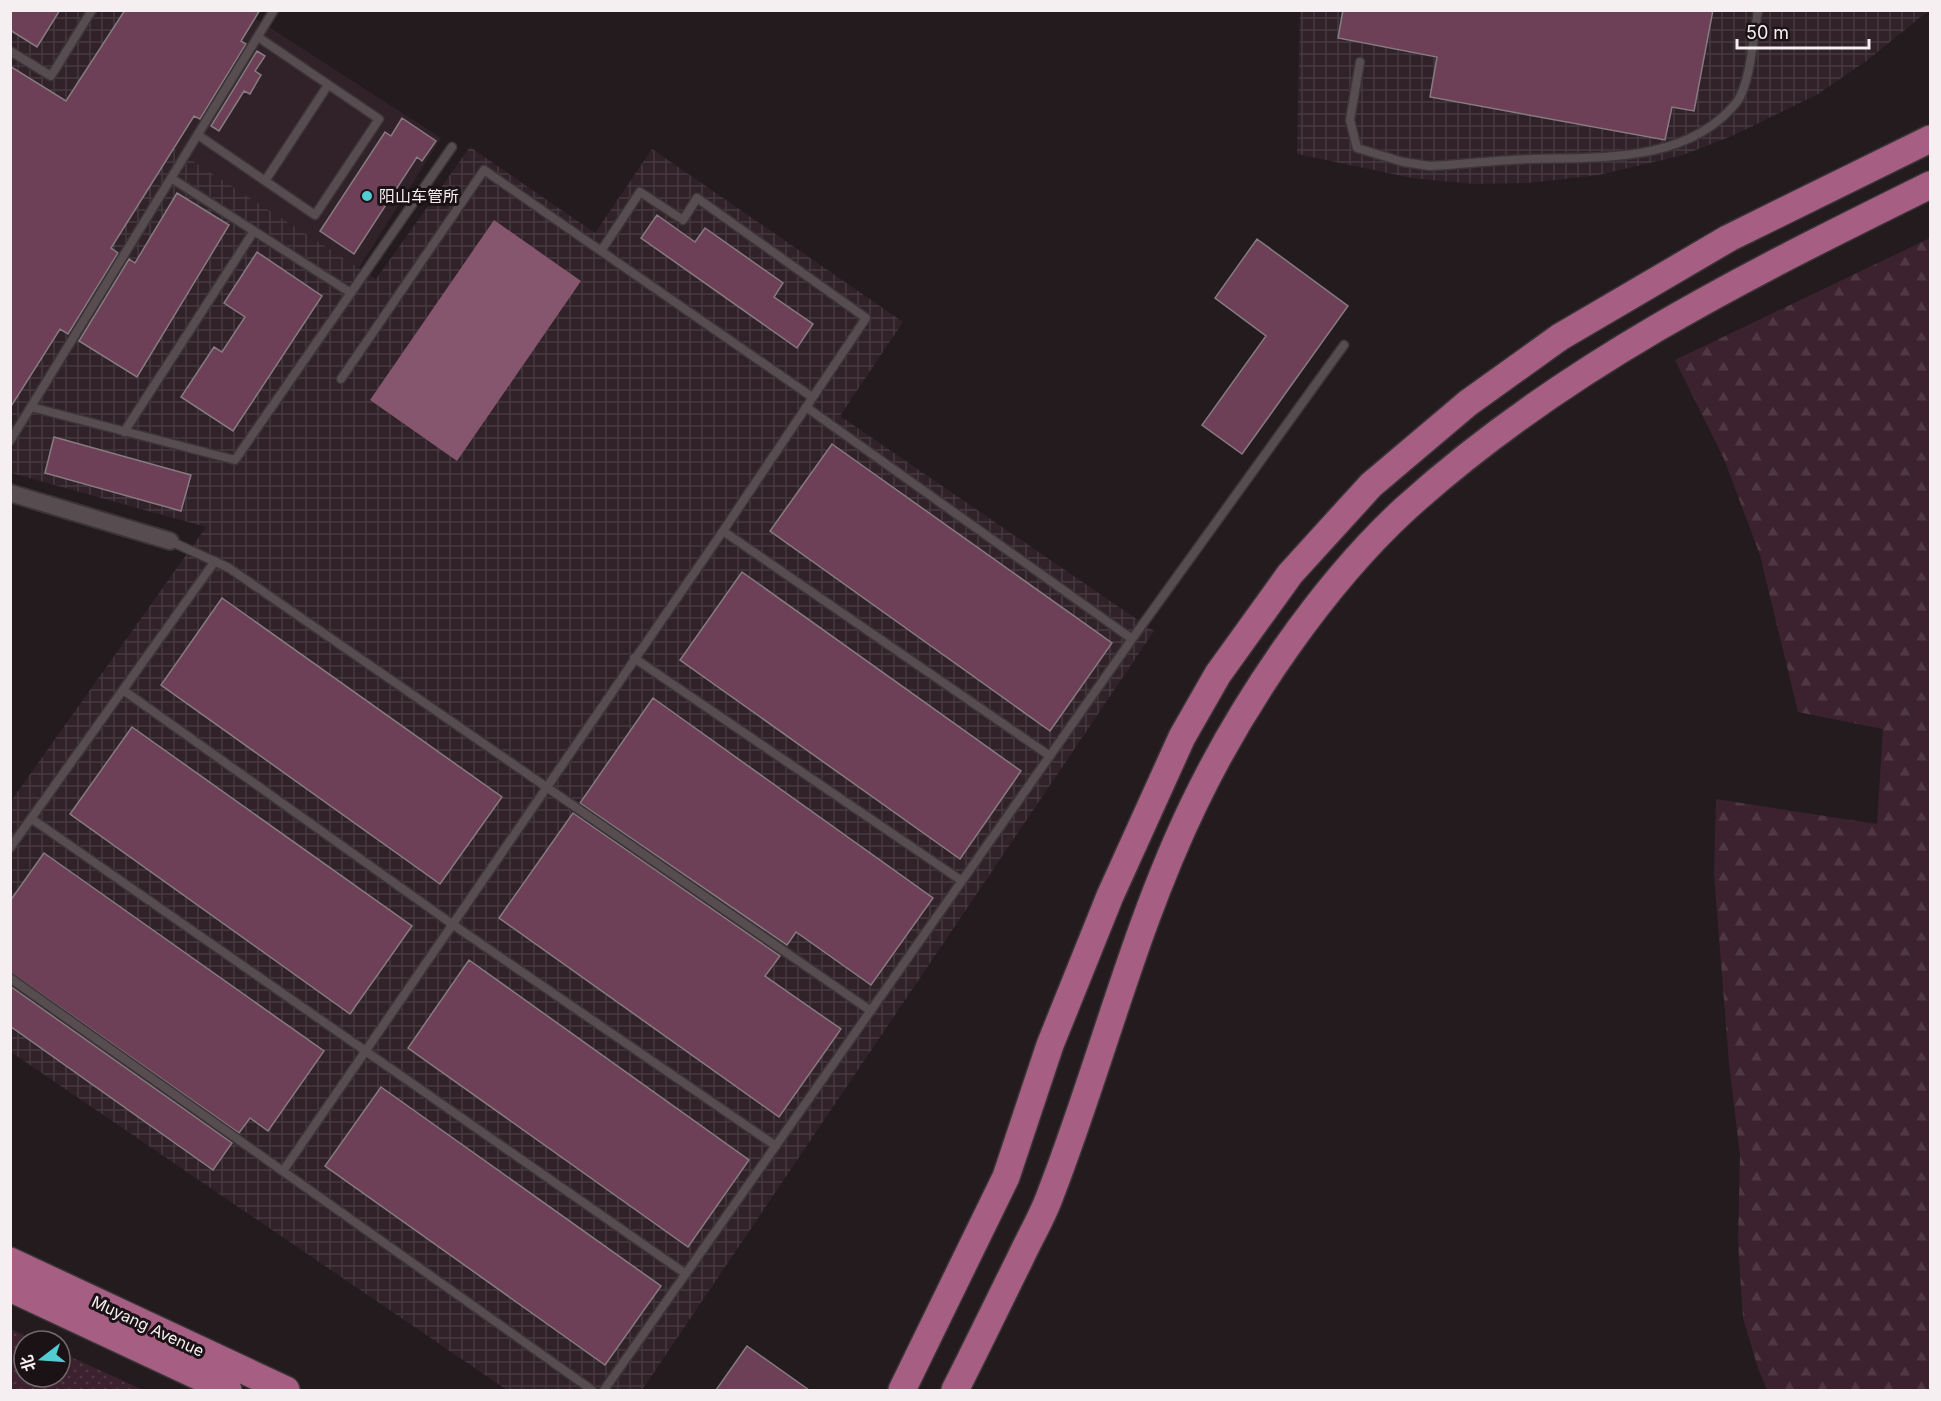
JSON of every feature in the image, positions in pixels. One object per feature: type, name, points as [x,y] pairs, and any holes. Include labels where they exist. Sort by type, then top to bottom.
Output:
[{"type":"main road","points":[[902,1390],[1006,1177],[1050,1045],[1110,896],[1182,737],[1218,674],[1290,574],[1371,485],[1468,403],[1560,337],[1729,238],[1930,139]]},
{"type":"main road","points":[[955,1390],[1051,1196],[1148,916],[1192,807],[1220,752],[1256,692],[1326,596],[1405,509],[1493,435],[1579,374],[1747,276],[1930,185]]},
{"type":"main road","name":"Muyang Avenue","points":[[10,1261],[286,1390]]},
{"type":"main road","name":"Muyang Avenue","points":[[10,1288],[228,1390]]},
{"type":"street","points":[[10,493],[170,541]]},
{"type":"lane","points":[[10,51],[51,76],[92,10]]},
{"type":"lane","points":[[10,441],[274,10]]},
{"type":"lane","points":[[1360,62],[1350,120],[1357,148],[1403,162],[1430,166],[1651,152],[1686,140],[1718,120],[1737,102],[1744,84],[1758,10]]},
{"type":"lane","points":[[198,135],[315,215],[379,119],[258,37]]},
{"type":"lane","points":[[265,181],[328,85]]},
{"type":"lane","points":[[31,407],[235,460],[452,147]]},
{"type":"lane","points":[[341,379],[484,170],[812,397]]},
{"type":"lane","points":[[171,178],[351,292]]},
{"type":"lane","points":[[283,1171],[723,531],[866,318],[697,198],[683,220],[640,192],[601,251]]},
{"type":"lane","points":[[124,432],[254,231]]},
{"type":"lane","points":[[604,1390],[1132,639],[1344,345]]},
{"type":"lane","points":[[806,407],[1132,639]]},
{"type":"lane","points":[[723,531],[1050,756]]},
{"type":"lane","points":[[170,541],[229,568],[871,1011]]},
{"type":"lane","points":[[10,849],[215,561]]},
{"type":"lane","points":[[634,658],[962,881]]},
{"type":"lane","points":[[123,690],[452,924],[776,1146]]},
{"type":"lane","points":[[32,819],[366,1049],[686,1274]]},
{"type":"lane","points":[[10,978],[592,1390]]},
{"type":"shaded area","points":[[10,11],[260,11],[174,149],[376,279],[470,147],[595,233],[652,149],[903,322],[840,416],[1154,631],[642,1390],[507,1390],[11,1052],[11,801],[206,527],[11,473]]},
{"type":"shaded area","points":[[1300,11],[1928,11],[1869,59],[1818,94],[1732,136],[1683,155],[1599,175],[1528,183],[1473,184],[1412,178],[1297,154]]},
{"type":"shaded area","points":[[255,18],[441,138],[359,268],[174,149]]},
{"type":"shaded area","points":[[494,220],[581,281],[457,461],[370,400]]},
{"type":"green space","points":[[1930,238],[1930,1390],[1767,1390],[1743,1318],[1738,1241],[1740,1156],[1729,1063],[1714,874],[1716,799],[1877,824],[1883,729],[1798,712],[1760,555],[1724,459],[1675,360]]},
{"type":"green space","points":[[11,1329],[12,1389],[72,1389],[72,1357],[143,1390],[11,1390]]},
{"type":"building","points":[[10,10],[60,10],[37,47],[10,30]]},
{"type":"building","points":[[125,10],[260,10],[241,41],[246,44],[200,119],[194,116],[111,248],[118,253],[68,334],[60,329],[10,408],[10,66],[66,101]]},
{"type":"building","points":[[1343,10],[1713,10],[1694,111],[1672,107],[1665,140],[1430,97],[1437,57],[1338,38]]},
{"type":"building","points":[[257,51],[265,56],[255,71],[261,75],[250,94],[244,91],[219,131],[211,126]]},
{"type":"building","name":"阳山车管所","points":[[402,118],[436,141],[422,161],[417,157],[354,254],[320,231],[385,132],[391,136]]},
{"type":"building","points":[[177,193],[229,225],[137,377],[79,341],[129,259],[135,263]]},
{"type":"building","points":[[657,215],[695,242],[705,228],[783,283],[774,297],[813,324],[797,348],[641,238]]},
{"type":"building","points":[[1257,239],[1348,306],[1242,454],[1202,425],[1266,336],[1215,298]]},
{"type":"building","points":[[257,252],[322,296],[233,431],[181,397],[214,347],[222,352],[245,317],[224,303]]},
{"type":"building","points":[[54,437],[191,475],[181,511],[45,473]]},
{"type":"building","points":[[832,444],[1112,643],[1050,731],[770,531]]},
{"type":"building","points":[[742,572],[1021,771],[960,859],[680,660]]},
{"type":"building","points":[[222,598],[502,797],[440,884],[161,685]]},
{"type":"building","points":[[653,698],[933,898],[871,985],[796,932],[787,945],[580,803]]},
{"type":"building","points":[[132,727],[412,926],[350,1014],[70,814]]},
{"type":"building","points":[[573,813],[780,956],[765,976],[841,1029],[779,1117],[499,918]]},
{"type":"building","points":[[44,853],[324,1051],[268,1131],[250,1118],[239,1133],[10,972],[10,901]]},
{"type":"building","points":[[469,960],[749,1160],[688,1247],[408,1048]]},
{"type":"building","points":[[10,986],[232,1143],[213,1170],[10,1026]]},
{"type":"building","points":[[381,1087],[661,1286],[605,1365],[325,1166]]},
{"type":"building","points":[[747,1346],[809,1390],[716,1390]]},
{"type":"place","name":"阳山车管所","points":[[367,196]]}]
